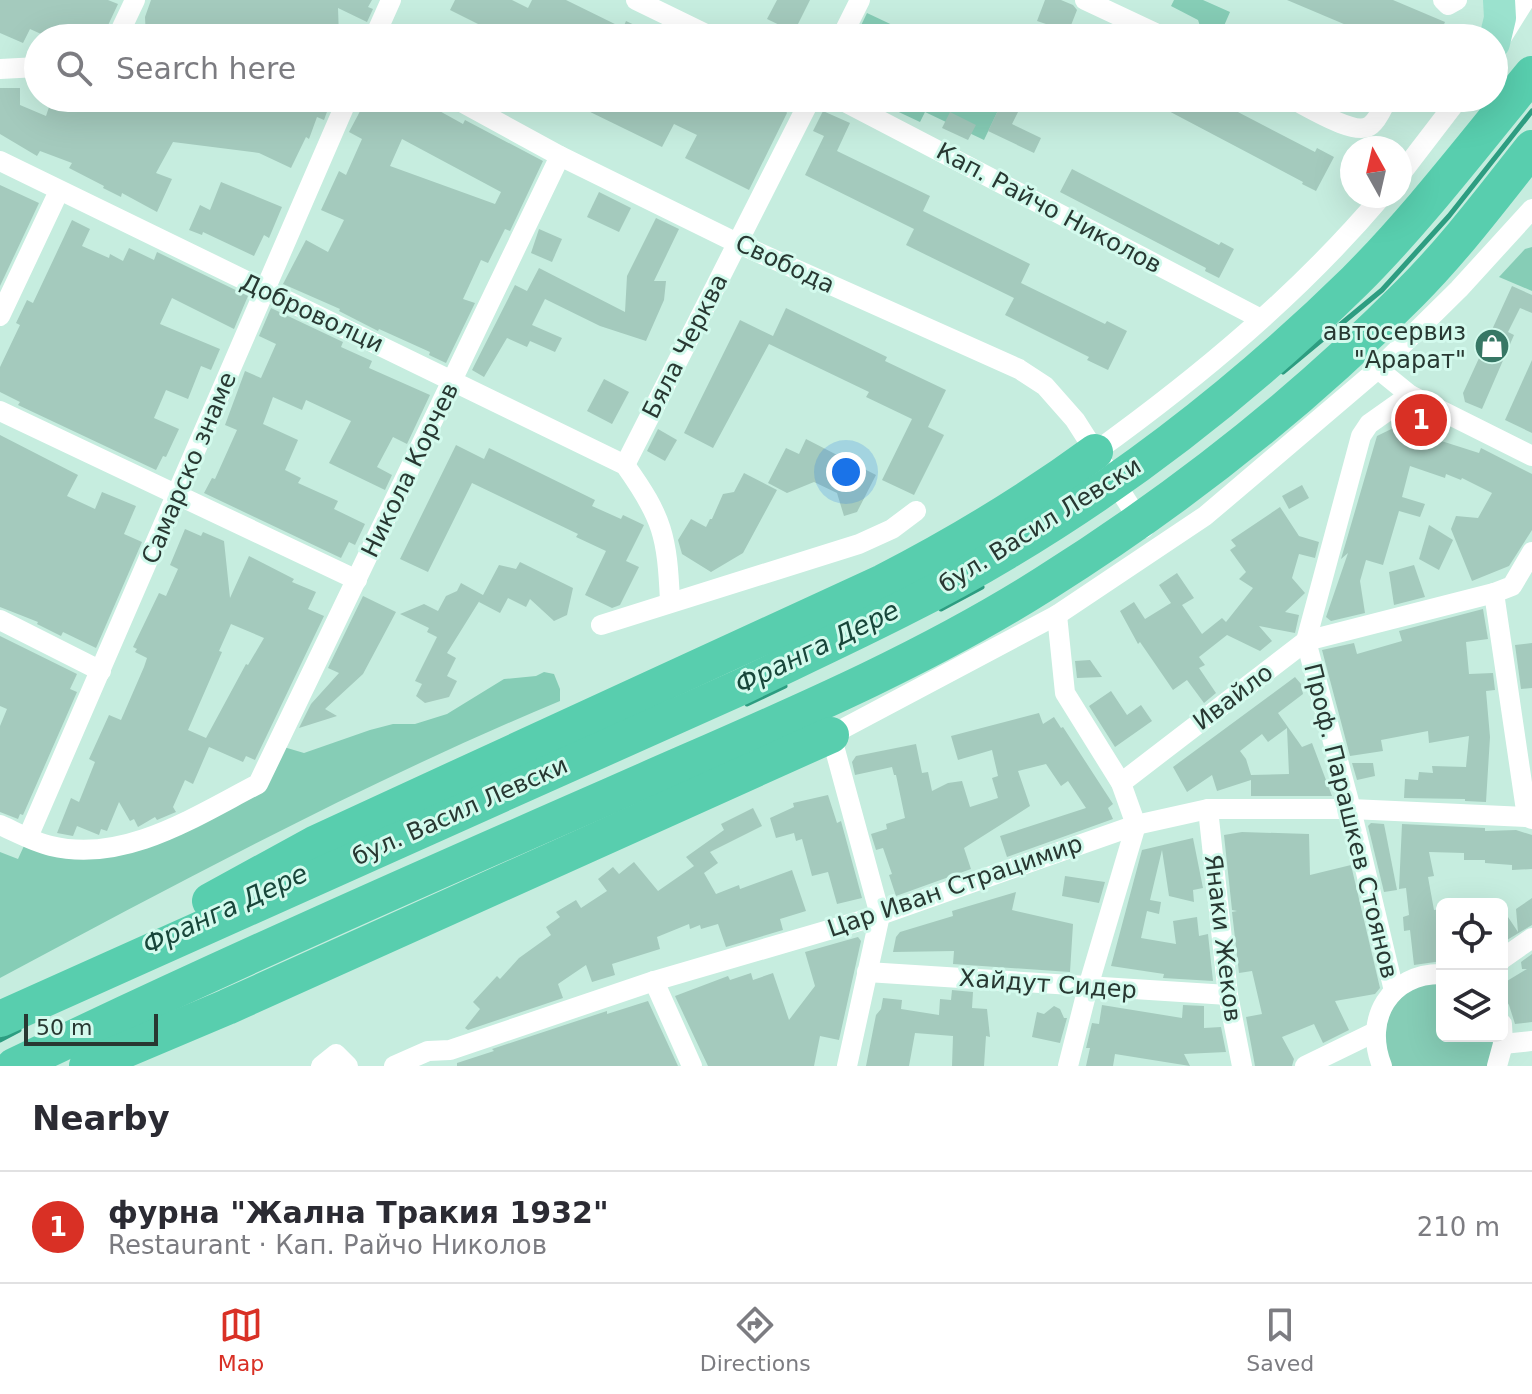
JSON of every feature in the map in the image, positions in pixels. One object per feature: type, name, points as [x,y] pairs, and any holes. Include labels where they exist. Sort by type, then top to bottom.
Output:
[{"type":"highway","name":"бул. Васил Левски","points":[[1508,104],[1532,74]]},
{"type":"highway","name":"бул. Васил Левски","points":[[0,1019],[741,687],[853,633],[1007,552],[1156,451],[1289,343],[1356,280],[1431,199],[1501,112]]},
{"type":"highway","name":"бул. Васил Левски","points":[[14,1066],[344,913],[817,702],[977,624],[1041,586],[1175,495],[1299,397],[1412,291],[1532,148]]},
{"type":"highway","points":[[39,1000],[304,849],[819,612],[947,549],[1098,456]]},
{"type":"highway","points":[[87,1066],[227,1007],[831,735]]},
{"type":"main road","points":[[1499,0],[1499,24]]},
{"type":"street","points":[[124,24],[135,0]]},
{"type":"street","points":[[380,24],[391,0]]},
{"type":"street","points":[[636,0],[685,24]]},
{"type":"street","points":[[848,24],[860,0]]},
{"type":"street","points":[[1085,0],[1136,24]]},
{"type":"street","points":[[1443,0],[1448,5],[1457,0]]},
{"type":"street","points":[[1508,25],[1525,0]]},
{"type":"street","points":[[0,69],[24,68]]},
{"type":"street","name":"Самарско знаме","points":[[28,837],[342,112]]},
{"type":"street","name":"Свобода","points":[[480,112],[560,156],[737,243],[1019,369],[1045,386],[1075,420],[1153,542]]},
{"type":"street","name":"Бяла Черква","points":[[625,465],[804,112]]},
{"type":"street","name":"Кап. Райчо Николов","points":[[864,112],[1261,319]]},
{"type":"street","points":[[1318,112],[1361,130],[1372,125],[1380,112]]},
{"type":"street","points":[[1412,159],[1448,112]]},
{"type":"street","name":"Никола Корчев","points":[[28,837],[49,846],[79,850],[111,847],[159,834],[258,784],[560,156]]},
{"type":"street","name":"Доброволци","points":[[0,161],[625,465]]},
{"type":"street","points":[[0,316],[59,191]]},
{"type":"street","points":[[1098,456],[1261,319],[1317,266],[1371,208]]},
{"type":"street","points":[[847,1066],[880,915],[831,735],[1057,615],[1153,542],[1205,516],[1378,369],[1528,222]]},
{"type":"street","points":[[1378,369],[1410,395],[1532,456]]},
{"type":"street","name":"Проф. Парашкев Стоянов","points":[[1394,991],[1351,809],[1306,641],[1361,436],[1369,424],[1410,395]]},
{"type":"street","points":[[0,411],[357,580]]},
{"type":"street","points":[[625,465],[649,499],[661,523],[670,601]]},
{"type":"street","points":[[601,625],[859,544],[892,529],[916,511]]},
{"type":"street","points":[[1529,818],[1503,590],[1532,552]]},
{"type":"street","points":[[1503,590],[1532,595]]},
{"type":"street","name":"Ивайло","points":[[1121,783],[1306,641],[1503,590]]},
{"type":"street","points":[[1057,615],[1065,693],[1121,783],[1136,825],[1068,1066]]},
{"type":"street","points":[[0,620],[101,671]]},
{"type":"street","name":"Цар Иван Страцимир","points":[[394,1066],[428,1051],[450,1050],[654,981],[880,915],[1136,825],[1208,809],[1351,809],[1529,818]]},
{"type":"street","name":"Янаки Жеков","points":[[1208,809],[1228,995],[1242,1066]]},
{"type":"street","points":[[0,825],[28,837]]},
{"type":"street","points":[[1508,955],[1532,938]]},
{"type":"street","name":"Хайдут Сидер","points":[[867,972],[1228,995]]},
{"type":"street","points":[[1382,1066],[1376,1052],[1375,1032],[1384,1003],[1411,979],[1436,974]]},
{"type":"street","points":[[654,981],[692,1066]]},
{"type":"street","points":[[1305,1066],[1375,1032]]},
{"type":"street","points":[[1508,1035],[1532,1041]]},
{"type":"street","points":[[1497,1066],[1502,1042]]},
{"type":"street","points":[[321,1066],[336,1054],[348,1066]]},
{"type":"green space","points":[[1174,0],[1203,0],[1230,12],[1225,24],[1199,24],[1198,20],[1171,6]]},
{"type":"green space","points":[[867,13],[890,24],[862,24]]},
{"type":"green space","points":[[899,112],[925,112],[920,122]]},
{"type":"green space","points":[[925,112],[997,112],[984,140]]},
{"type":"green space","points":[[1532,247],[1532,291],[1499,277],[1525,249]]},
{"type":"green space","points":[[544,672],[554,674],[560,689],[560,701],[347,798],[0,978],[0,852],[18,859],[28,837],[111,847],[258,784],[277,745],[304,753],[370,730],[393,724],[415,724],[447,714],[504,679],[536,676]]},
{"type":"green space","points":[[1436,977],[1436,1042],[1501,1042],[1496,1066],[1382,1066],[1384,1003]]},
{"type":"building","points":[[0,0],[108,0],[118,4],[109,24],[24,24],[23,43],[0,33]]},
{"type":"building","points":[[151,0],[372,0],[368,7],[373,9],[367,22],[338,8],[339,24],[145,24]]},
{"type":"building","points":[[455,0],[512,0],[528,8],[532,0],[566,0],[615,24],[478,24],[450,10]]},
{"type":"building","points":[[777,0],[810,0],[798,24],[777,24],[767,19]]},
{"type":"building","points":[[1045,0],[1061,0],[1077,10],[1072,24],[1037,21]]},
{"type":"building","points":[[1287,0],[1393,0],[1445,22],[1444,24],[1344,24]]},
{"type":"building","points":[[0,88],[20,88],[20,105],[24,107],[24,112],[46,116],[47,112],[327,112],[324,120],[317,117],[309,139],[306,137],[291,168],[259,153],[173,142],[156,173],[172,179],[157,212],[122,193],[121,197],[103,188],[69,168],[72,163],[40,151],[37,156],[0,134]]},
{"type":"building","points":[[360,112],[441,112],[463,124],[465,120],[543,161],[510,231],[505,229],[488,263],[481,260],[463,299],[475,303],[446,363],[429,355],[430,352],[378,331],[340,309],[283,284],[306,240],[328,252],[344,220],[321,210],[339,171],[346,175],[362,139],[349,132]],"holes":[[[402,139],[501,192],[495,204],[390,166]]]},
{"type":"building","points":[[590,112],[787,113],[749,190],[685,158],[697,135],[674,124],[662,147]]},
{"type":"building","points":[[822,112],[850,123],[837,151],[930,196],[923,211],[1030,264],[1021,283],[1105,324],[1107,321],[1127,331],[1108,370],[1087,360],[1089,357],[1005,315],[1014,298],[906,245],[914,229],[805,175],[824,136],[813,131]]},
{"type":"building","points":[[950,112],[976,125],[968,140],[942,128]]},
{"type":"building","points":[[997,112],[1018,112],[1012,124],[1041,138],[1034,153],[988,131]]},
{"type":"building","points":[[1170,112],[1238,112],[1315,152],[1317,148],[1334,157],[1316,191]]},
{"type":"building","points":[[1072,169],[1219,245],[1221,242],[1234,249],[1219,278],[1205,271],[1206,268],[1060,192]]},
{"type":"building","points":[[221,182],[282,207],[269,238],[264,235],[254,256],[203,232],[202,235],[189,230],[200,205],[210,210]]},
{"type":"building","points":[[0,185],[39,203],[0,286]]},
{"type":"building","points":[[599,192],[631,208],[619,232],[587,217]]},
{"type":"building","points":[[656,218],[679,229],[654,281],[666,281],[664,300],[646,341],[600,326],[545,299],[532,325],[562,338],[555,352],[530,341],[527,347],[507,338],[484,377],[472,370],[515,285],[527,291],[539,268],[625,312],[627,276]]},
{"type":"building","points":[[72,220],[90,229],[82,246],[109,258],[110,254],[123,261],[129,248],[154,260],[157,252],[248,296],[234,329],[172,298],[160,324],[220,349],[211,370],[201,366],[188,399],[166,390],[154,418],[179,429],[156,470],[18,405],[20,402],[0,392],[0,367],[20,325],[16,323],[27,300],[33,303]]},
{"type":"building","points":[[539,229],[562,239],[552,262],[531,253]]},
{"type":"building","points":[[1512,286],[1532,295],[1532,313],[1520,308],[1508,332],[1514,335],[1482,409],[1465,402],[1463,393]]},
{"type":"building","points":[[271,308],[343,342],[341,347],[372,361],[369,368],[430,395],[407,444],[393,437],[377,467],[392,475],[385,490],[329,463],[351,421],[306,400],[302,410],[273,397],[263,424],[298,440],[285,470],[301,478],[298,483],[338,501],[334,509],[365,524],[355,545],[349,542],[341,558],[204,493],[212,478],[215,479],[237,430],[225,425],[245,371],[261,378],[276,344],[259,336]]},
{"type":"building","points":[[786,308],[887,357],[885,361],[946,390],[928,427],[944,435],[914,495],[882,480],[912,419],[866,397],[869,392],[769,344],[713,448],[684,433],[740,320],[773,336]]},
{"type":"building","points":[[1532,360],[1532,433],[1505,420]]},
{"type":"building","points":[[604,379],[629,392],[612,424],[587,411]]},
{"type":"building","points":[[1420,415],[1436,423],[1432,438],[1479,453],[1481,448],[1532,474],[1532,530],[1509,566],[1472,581],[1451,529],[1456,516],[1478,518],[1492,493],[1462,478],[1446,474],[1445,478],[1410,466],[1402,497],[1425,504],[1420,517],[1399,511],[1383,565],[1366,560],[1360,581],[1365,613],[1331,621],[1326,617],[1348,553],[1341,559],[1377,436]]},
{"type":"building","points":[[658,429],[677,440],[665,461],[647,451]]},
{"type":"building","points":[[0,435],[78,475],[67,496],[95,509],[102,492],[136,506],[124,534],[142,542],[96,648],[63,632],[61,636],[38,622],[0,607]]},
{"type":"building","points":[[806,439],[876,475],[857,512],[844,516],[837,493],[814,482],[787,493],[768,483],[786,448],[799,454]]},
{"type":"building","points":[[456,445],[484,459],[489,448],[595,500],[592,506],[644,525],[626,561],[639,567],[620,605],[612,608],[585,595],[606,551],[576,537],[578,534],[472,483],[428,572],[400,559]]},
{"type":"building","points":[[744,473],[777,490],[743,553],[711,572],[682,554],[678,540],[691,519],[706,527],[723,494],[734,492]]},
{"type":"building","points":[[1302,485],[1309,498],[1289,509],[1282,496]]},
{"type":"building","points":[[1280,507],[1299,536],[1319,542],[1315,558],[1299,554],[1292,578],[1305,593],[1285,612],[1299,615],[1295,633],[1259,626],[1272,641],[1260,651],[1227,635],[1199,657],[1205,665],[1199,668],[1216,693],[1204,703],[1187,680],[1173,690],[1140,642],[1138,644],[1120,611],[1134,602],[1145,619],[1171,603],[1159,585],[1177,573],[1194,598],[1182,605],[1202,634],[1222,618],[1226,622],[1253,588],[1239,579],[1246,572],[1230,550],[1236,546],[1231,540]]},
{"type":"building","points":[[1429,525],[1453,540],[1439,570],[1419,559]]},
{"type":"building","points":[[185,529],[201,536],[203,532],[224,541],[230,598],[249,556],[294,579],[292,582],[316,592],[308,609],[324,616],[255,760],[246,756],[243,762],[209,747],[193,784],[185,780],[173,807],[176,812],[157,820],[155,817],[138,827],[134,819],[130,821],[119,802],[107,831],[101,829],[99,835],[77,826],[73,836],[57,833],[71,798],[79,802],[95,762],[89,759],[109,715],[121,720],[144,667],[147,658],[135,652],[137,649],[133,647],[159,593],[166,596],[178,569],[170,565]],"holes":[[[231,624],[264,638],[246,664],[206,738],[188,730]]]},
{"type":"building","points":[[520,562],[573,588],[567,615],[554,621],[530,599],[526,607],[508,598],[500,613],[480,600],[447,653],[456,658],[447,676],[457,681],[449,697],[425,703],[416,696],[422,684],[415,681],[437,637],[427,632],[429,628],[400,614],[424,604],[438,611],[446,596],[457,591],[461,583],[483,595],[499,565],[516,569]]},
{"type":"building","points":[[1414,565],[1425,597],[1394,605],[1389,572]]},
{"type":"building","points":[[363,596],[396,612],[363,674],[325,709],[337,716],[299,728],[311,704],[339,673],[328,668]]},
{"type":"building","points":[[1483,609],[1488,639],[1466,642],[1469,674],[1493,673],[1495,690],[1486,691],[1490,737],[1486,802],[1404,798],[1405,779],[1418,780],[1419,772],[1433,773],[1432,766],[1466,767],[1469,736],[1429,743],[1428,731],[1381,740],[1383,751],[1350,756],[1322,650],[1354,643],[1357,654],[1402,641],[1399,631]]},
{"type":"building","points":[[0,636],[77,674],[70,689],[77,692],[23,815],[20,814],[18,819],[0,812],[0,726],[7,709],[0,706]]},
{"type":"building","points":[[1532,643],[1532,688],[1521,689],[1515,645]]},
{"type":"building","points":[[1090,660],[1102,677],[1077,678],[1075,661]]},
{"type":"building","points":[[1295,677],[1301,684],[1303,694],[1278,713],[1302,747],[1312,743],[1332,796],[1251,796],[1251,780],[1217,791],[1212,775],[1187,792],[1173,767]],"holes":[[[1287,728],[1289,774],[1251,775],[1240,751],[1262,734],[1268,742]]]},
{"type":"building","points":[[1111,691],[1127,715],[1141,705],[1152,721],[1115,747],[1089,706]]},
{"type":"building","points":[[1039,713],[1043,724],[1054,717],[1063,727],[1113,804],[1108,808],[1113,819],[1007,857],[1000,836],[1086,808],[1068,781],[1061,786],[1046,764],[1018,771],[1030,806],[964,848],[971,869],[896,896],[883,848],[876,850],[871,834],[887,829],[886,824],[905,818],[896,775],[892,767],[855,775],[852,762],[856,756],[916,744],[922,773],[928,772],[932,791],[948,783],[962,781],[970,807],[998,798],[992,778],[998,776],[992,750],[958,760],[951,736]]},
{"type":"building","points":[[1352,763],[1373,763],[1375,776],[1357,780]]},
{"type":"building","points":[[828,795],[837,823],[841,821],[862,898],[837,904],[828,872],[812,876],[802,839],[796,841],[794,833],[776,838],[770,818],[794,807],[793,803]]},
{"type":"building","points":[[753,808],[762,826],[710,852],[718,863],[704,873],[716,894],[739,885],[740,889],[792,870],[806,911],[780,919],[783,930],[726,947],[718,924],[690,929],[689,924],[657,937],[660,949],[612,964],[615,975],[592,982],[586,965],[558,984],[563,998],[468,1030],[465,1028],[480,1009],[473,1002],[497,976],[500,979],[519,958],[551,935],[546,927],[560,917],[556,912],[576,900],[581,908],[607,891],[598,879],[613,867],[619,874],[634,862],[658,891],[694,866],[686,857],[724,830],[721,824]]},
{"type":"building","points":[[1371,823],[1384,824],[1397,890],[1384,892],[1368,826]]},
{"type":"building","points":[[1402,824],[1485,828],[1485,831],[1516,830],[1532,835],[1532,869],[1512,870],[1512,865],[1464,860],[1464,853],[1429,852],[1434,876],[1428,877],[1436,910],[1436,962],[1414,965],[1410,930],[1404,931],[1403,917],[1409,915],[1406,888],[1399,889]]},
{"type":"building","points":[[1242,832],[1309,834],[1310,875],[1351,865],[1380,988],[1375,994],[1335,1001],[1349,1030],[1323,1043],[1314,1024],[1282,1037],[1294,1059],[1292,1066],[1255,1066],[1246,1017],[1262,1014],[1252,971],[1239,973],[1232,912],[1237,911],[1232,910],[1224,835]]},
{"type":"building","points":[[1193,838],[1203,888],[1193,890],[1194,902],[1169,896],[1162,850],[1150,900],[1161,902],[1159,914],[1147,911],[1141,938],[1176,944],[1173,921],[1197,917],[1199,936],[1208,934],[1213,981],[1163,978],[1164,974],[1111,966],[1142,850]]},
{"type":"building","points":[[1065,876],[1105,882],[1099,903],[1062,896]]},
{"type":"building","points":[[1016,892],[1012,910],[1073,924],[1070,972],[953,964],[954,951],[893,952],[900,932],[953,916],[952,911]]},
{"type":"building","points":[[1532,898],[1532,925],[1508,939],[1508,917],[1518,932],[1516,909]]},
{"type":"building","points":[[858,937],[861,941],[839,1040],[820,1036],[814,1066],[708,1066],[675,996],[728,976],[730,980],[751,973],[753,980],[773,973],[789,1020],[815,986],[805,952]]},
{"type":"building","points":[[1532,954],[1532,1022],[1515,1024],[1508,1003],[1508,980],[1527,969],[1522,969],[1521,962]]},
{"type":"building","points":[[952,990],[973,992],[972,1008],[987,1009],[990,1037],[986,1036],[984,1066],[952,1066],[953,1036],[915,1033],[909,1066],[866,1066],[876,1015],[883,998],[902,1000],[901,1009],[939,1015],[940,999],[951,1000]]},
{"type":"building","points":[[648,1001],[678,1066],[457,1066],[457,1063],[494,1051],[492,1049],[607,1011],[607,1014]]},
{"type":"building","points":[[1102,1005],[1182,1018],[1183,1005],[1204,1006],[1204,1028],[1221,1027],[1226,1052],[1184,1054],[1190,1066],[1115,1054],[1113,1066],[1086,1066],[1090,1048],[1086,1048],[1092,1023],[1099,1024]]},
{"type":"building","points":[[1054,1006],[1067,1018],[1060,1043],[1032,1037],[1037,1012],[1044,1014]]},
{"type":"waterway","name":"Франга Дере","points":[[1283,372],[1382,290],[1449,216],[1532,111]]},
{"type":"waterway","name":"Франга Дере","points":[[941,609],[982,587]]},
{"type":"waterway","name":"Франга Дере","points":[[747,704],[785,686]]},
{"type":"waterway","name":"Франга Дере","points":[[0,1040],[19,1030]]},
{"type":"place","name":"автосервиз \"Арарат\"","points":[[1492,346]]},
{"type":"place","name":"фурна \"Жална Тракия 1932\"","points":[[1421,420]]}]
